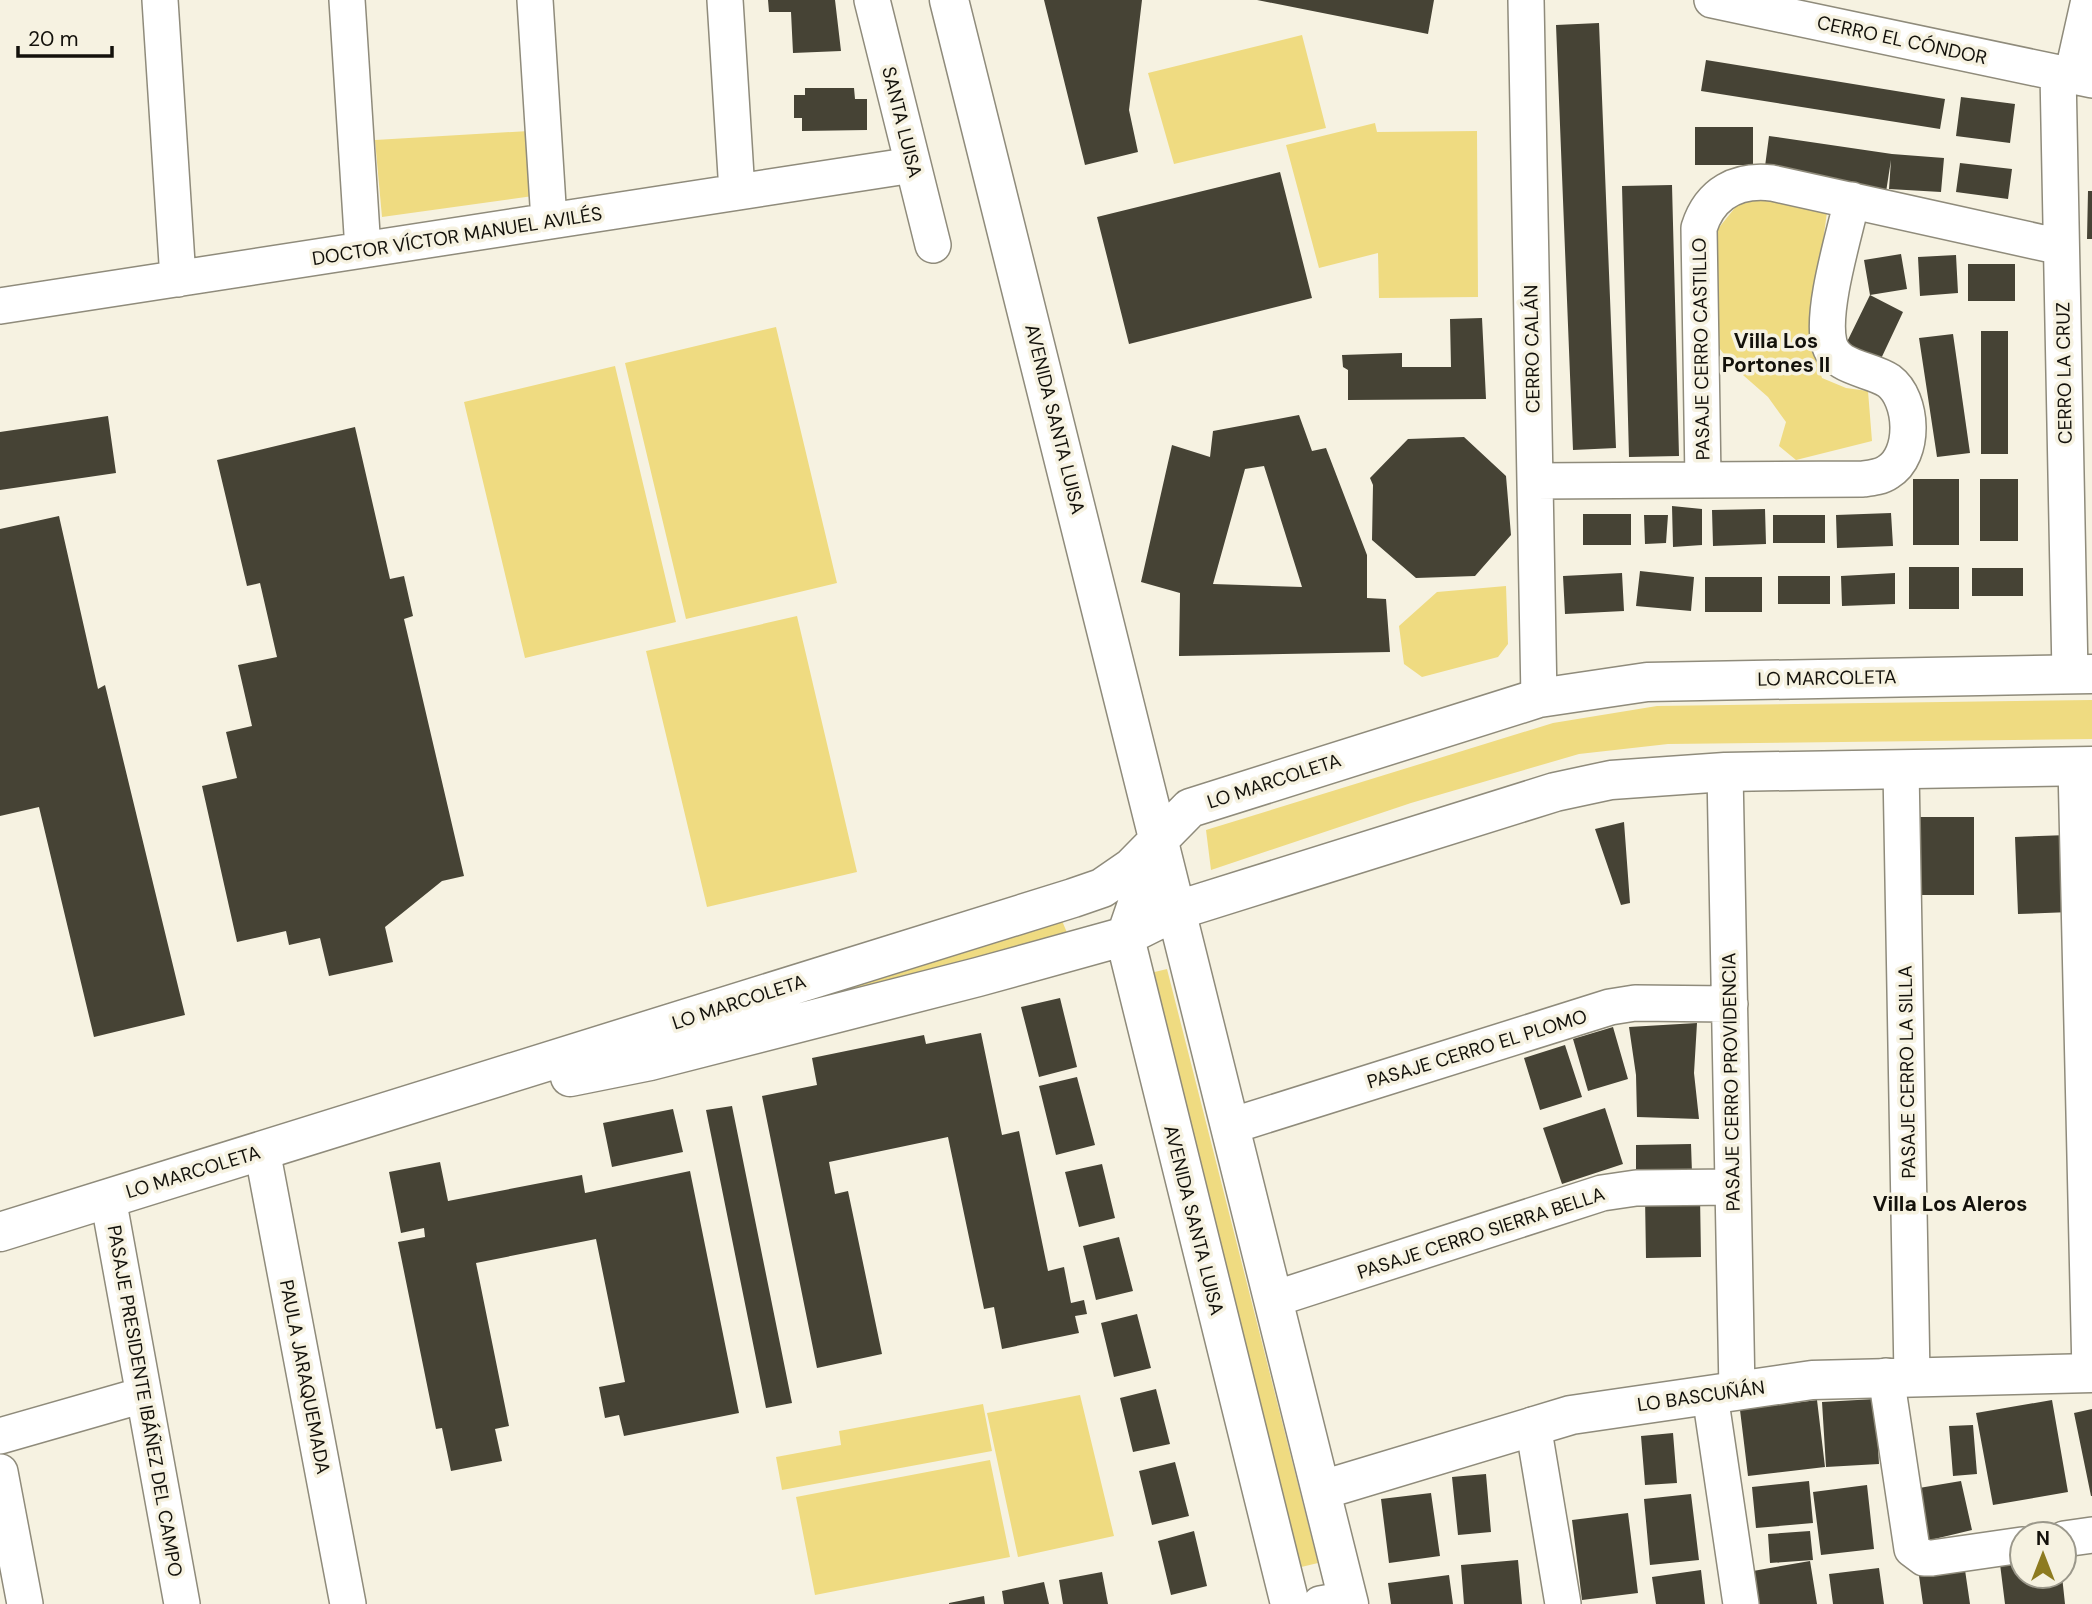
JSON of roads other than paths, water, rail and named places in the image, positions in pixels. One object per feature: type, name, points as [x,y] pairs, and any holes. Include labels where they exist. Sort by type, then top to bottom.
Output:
[{"type":"main road","name":"AVENIDA SANTA LUISA","points":[[949,0],[1321,1490],[1339,1602]]},
{"type":"main road","name":"LO MARCOLETA","points":[[0,1232],[1102,888],[1131,868],[1190,808],[1539,698],[1647,682],[2081,674]]},
{"type":"main road","name":"LO MARCOLETA","points":[[506,1074],[558,1080],[650,1061],[850,1012],[1126,936],[1178,910],[1583,785],[1645,775],[2084,766]]},
{"type":"main road","name":"AVENIDA SANTA LUISA","points":[[1160,838],[1126,936],[1131,967],[1290,1604]]},
{"type":"main road","name":"LO BASCUÑÁN","points":[[1321,1490],[1533,1424],[1571,1415],[1812,1380],[2091,1373]]},
{"type":"street","points":[[160,0],[178,279]]},
{"type":"street","points":[[347,0],[363,250]]},
{"type":"street","points":[[535,0],[549,221]]},
{"type":"street","points":[[725,0],[737,192]]},
{"type":"street","name":"SANTA LUISA","points":[[872,0],[933,245]]},
{"type":"street","name":"CERRO CALÁN","points":[[1526,0],[1539,698]]},
{"type":"street","name":"CERRO EL CÓNDOR","points":[[1712,0],[1769,6],[2074,76]]},
{"type":"street","name":"CERRO LA CRUZ","points":[[2081,674],[2079,471],[2061,247],[2074,76],[2089,0]]},
{"type":"street","name":"DOCTOR VÍCTOR MANUEL AVILÉS","points":[[0,306],[913,165]]},
{"type":"street","name":"PASAJE CERRO CASTILLO","points":[[1703,480],[1699,235],[1705,213],[1722,193],[1747,182],[1772,183],[2061,247]]},
{"type":"street","name":"PASAJE CERRO CASTILLO","points":[[1535,481],[1863,479],[1889,472],[1903,453],[1907,427],[1907,408],[1903,396],[1888,380],[1839,360],[1829,342],[1828,319],[1852,200]]},
{"type":"street","points":[[2084,766],[2091,1373]]},
{"type":"street","name":"PASAJE CERRO LA SILLA","points":[[1901,769],[1899,1376],[1912,1549],[1924,1558],[1932,1559],[2008,1547]]},
{"type":"street","name":"PASAJE CERRO PROVIDENCIA","points":[[1725,772],[1733,1187],[1723,1393],[1741,1604]]},
{"type":"street","name":"PASAJE CERRO EL PLOMO","points":[[1231,1126],[1610,1007],[1635,1003],[1730,1004]]},
{"type":"street","name":"PAULA JARAQUEMADA","points":[[262,1150],[348,1604]]},
{"type":"street","name":"PASAJE CERRO SIERRA BELLA","points":[[1274,1299],[1602,1192],[1636,1188],[1733,1187]]},
{"type":"street","name":"PASAJE PRESIDENTE IBÁÑEZ DEL CAMPO","points":[[108,1198],[182,1604]]},
{"type":"street","points":[[0,1436],[143,1395]]},
{"type":"street","points":[[1533,1424],[1563,1604]]},
{"type":"street","points":[[0,1472],[25,1604]]},
{"type":"district","name":"Villa Los Portones II","points":[[1776,353]]},
{"type":"district","name":"Villa Los Aleros","points":[[1950,1204]]}]
